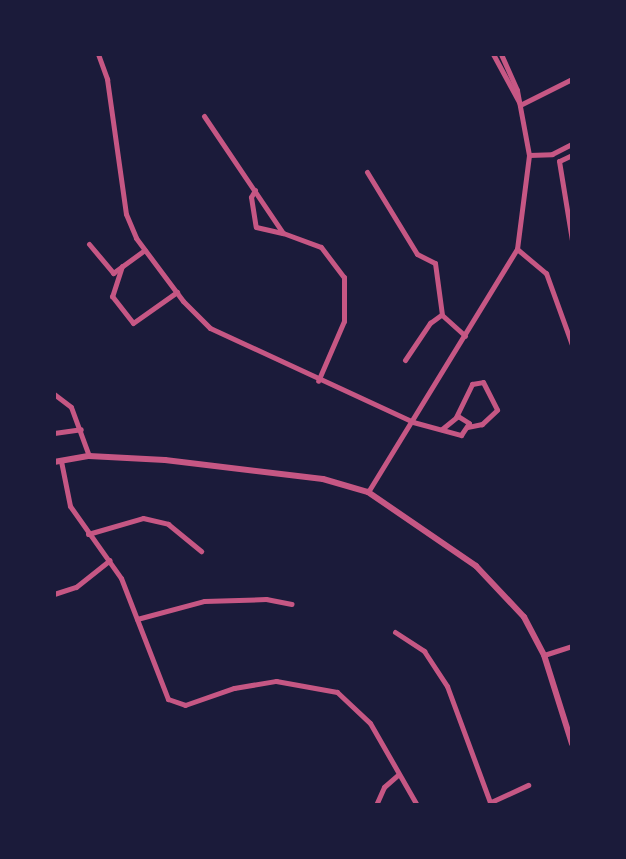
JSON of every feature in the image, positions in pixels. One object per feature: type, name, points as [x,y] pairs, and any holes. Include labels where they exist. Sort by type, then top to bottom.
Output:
[{"type":"street","points":[[98,54],[107,79],[126,214],[145,250],[210,328],[318,381],[413,422],[461,435],[468,427],[482,424],[497,410],[483,382],[472,384],[456,417],[442,429]]},
{"type":"street","points":[[493,54],[520,105]]},
{"type":"street","points":[[368,492],[517,249],[529,155],[520,105],[501,54]]},
{"type":"street","points":[[520,105],[572,79]]},
{"type":"street","points":[[204,116],[283,233]]},
{"type":"street","points":[[529,155],[552,154],[572,144]]},
{"type":"street","points":[[572,155],[559,161],[572,240]]},
{"type":"street","points":[[367,172],[417,254],[435,263],[442,315],[465,336]]},
{"type":"street","points":[[255,190],[251,197],[256,227],[321,247],[344,277],[344,321],[318,381]]},
{"type":"street","points":[[89,244],[113,273],[145,250]]},
{"type":"street","points":[[517,249],[546,273],[572,345]]},
{"type":"street","points":[[122,266],[112,296],[133,323],[177,292]]},
{"type":"street","points":[[405,360],[430,323],[442,315]]},
{"type":"street","points":[[54,394],[71,407],[89,456]]},
{"type":"street","points":[[456,417],[467,419],[468,427]]},
{"type":"street","points":[[54,433],[81,429]]},
{"type":"street","points":[[417,805],[370,723],[348,699],[322,686],[276,681],[175,704],[161,683],[110,560],[70,506],[58,462],[89,456],[323,479],[368,492],[476,566],[524,617],[544,655],[572,744]]},
{"type":"street","points":[[88,534],[143,518],[168,524],[201,551]]},
{"type":"street","points":[[54,594],[76,587],[110,560]]},
{"type":"street","points":[[137,619],[220,599],[292,604]]},
{"type":"street","points":[[395,632],[424,651],[447,686],[491,803],[528,785]]},
{"type":"street","points":[[544,655],[572,646]]},
{"type":"street","points":[[376,805],[384,787],[398,775]]}]
